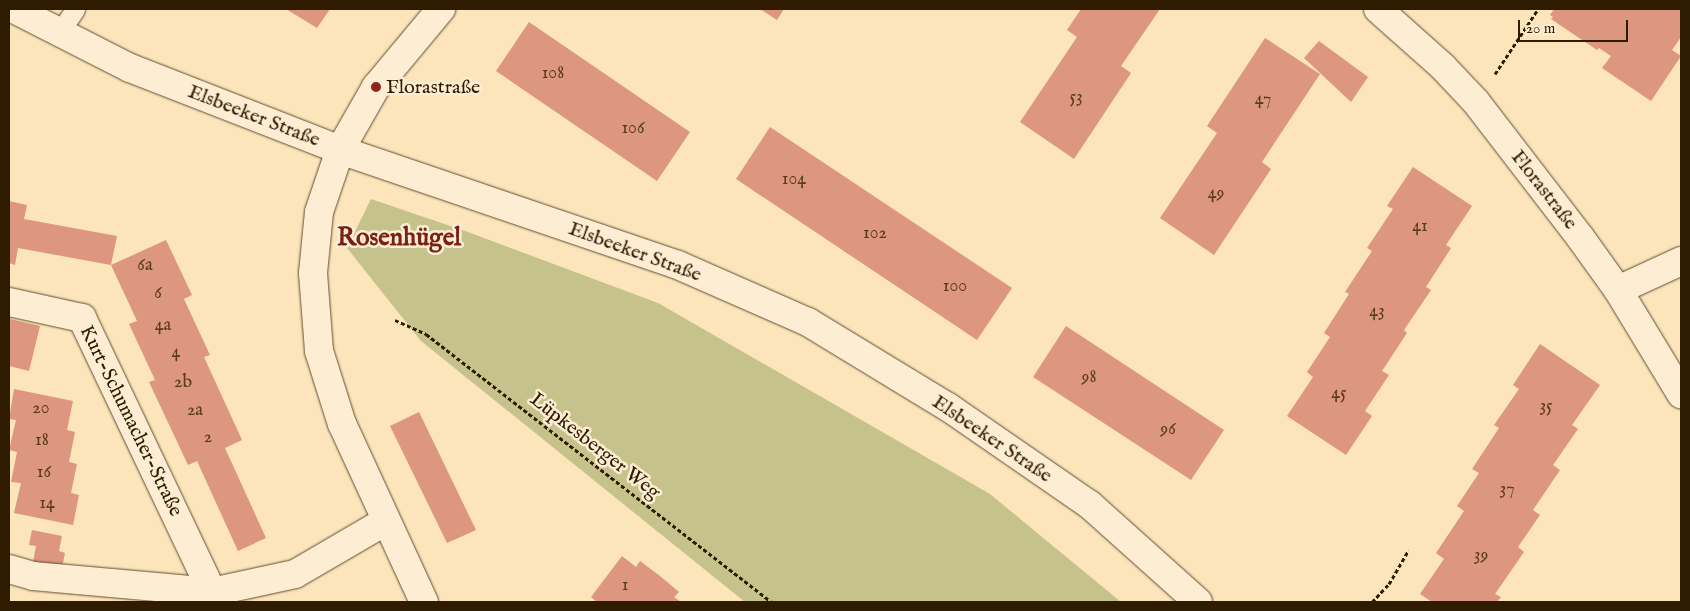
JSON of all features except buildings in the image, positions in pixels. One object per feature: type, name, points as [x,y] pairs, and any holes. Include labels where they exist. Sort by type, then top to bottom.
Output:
[{"type":"street","name":"Elsbeeker Straße","points":[[14,9],[130,68],[340,150],[678,265],[808,322],[948,407],[1090,505],[1198,602]]},
{"type":"street","points":[[424,602],[342,424],[319,351],[313,273],[320,212],[340,150],[376,87],[441,9]]},
{"type":"street","name":"Florastraße","points":[[1378,9],[1443,68],[1476,102],[1580,237],[1618,290],[1681,394]]},
{"type":"street","points":[[1618,290],[1681,261]]},
{"type":"street","name":"Kurt-Schumacher-Straße","points":[[9,302],[82,318],[212,592]]},
{"type":"street","points":[[9,569],[33,576],[212,592],[295,574],[386,521]]},
{"type":"lane","points":[[59,33],[75,9]]},
{"type":"path","points":[[1476,102],[1538,9]]},
{"type":"path","name":"Lüpkesberger Weg","points":[[395,320],[426,334],[772,602]]},
{"type":"path","points":[[1372,602],[1389,584],[1409,550]]},
{"type":"shaded area","points":[[371,199],[468,232],[658,303],[990,494],[1121,602],[745,602],[421,341],[347,248]]},
{"type":"place","name":"Florastraße","points":[[376,87]]},
{"type":"district","name":"Rosenhügel","points":[[399,238]]}]
